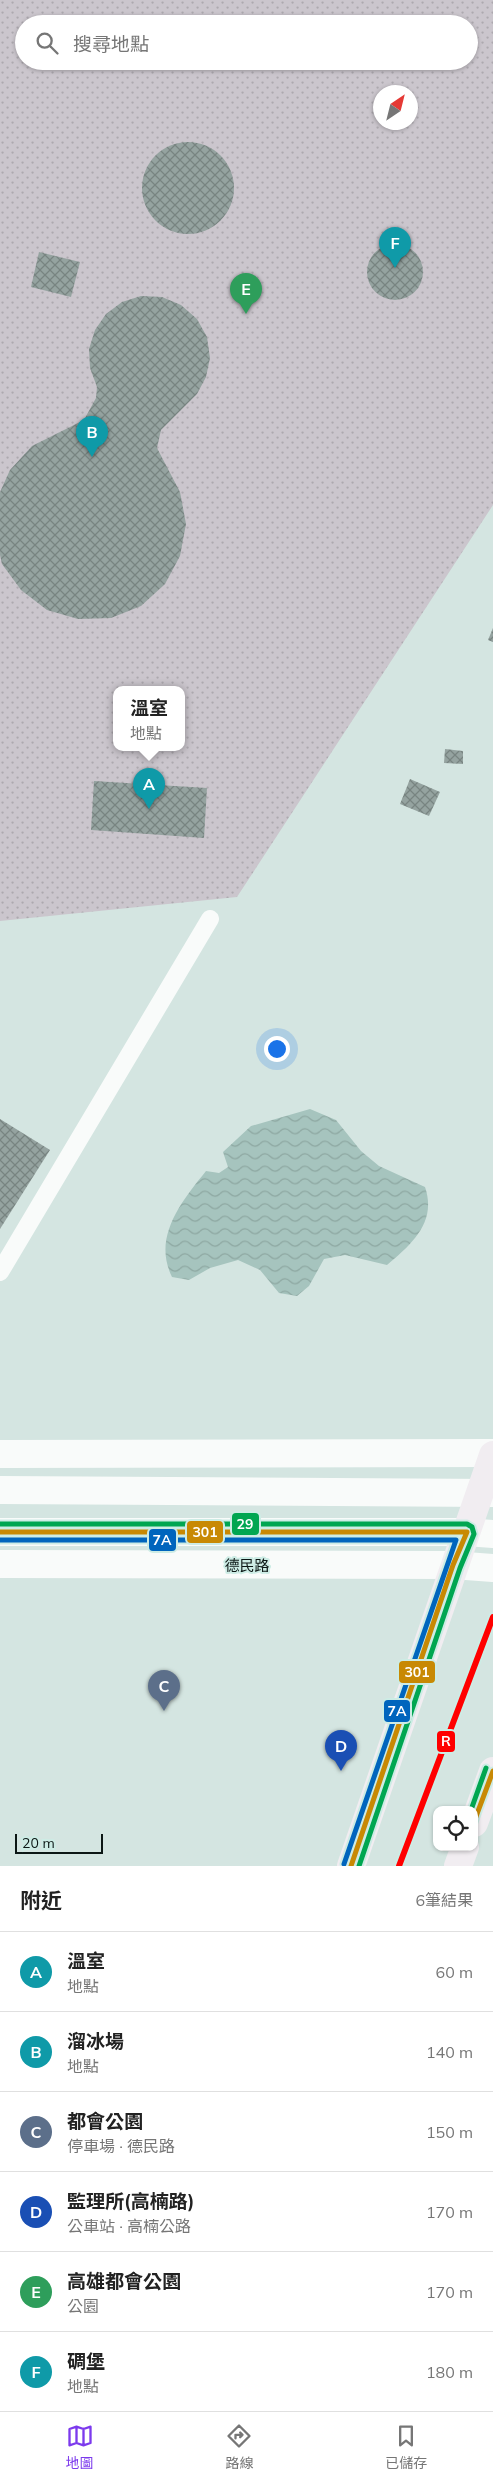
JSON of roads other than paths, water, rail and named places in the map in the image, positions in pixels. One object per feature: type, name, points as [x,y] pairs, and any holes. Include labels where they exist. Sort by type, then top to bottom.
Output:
[{"type":"main road","points":[[351,1866],[453,1565],[480,1533],[493,1454]]},
{"type":"main road","points":[[478,1812],[493,1771]]},
{"type":"main road","points":[[458,1866],[464,1851]]},
{"type":"street","points":[[0,1454],[493,1454]]},
{"type":"street","points":[[0,1490],[486,1492]]},
{"type":"street","points":[[0,1532],[480,1533]]},
{"type":"street","name":"德民路","points":[[0,1564],[453,1565],[493,1568]]},
{"type":"lane","points":[[0,1272],[210,919]]},
{"type":"water","points":[[310,1109],[336,1120],[361,1151],[379,1166],[425,1187],[428,1211],[425,1222],[413,1240],[387,1265],[345,1255],[324,1259],[309,1286],[297,1296],[279,1293],[260,1270],[238,1260],[210,1268],[189,1280],[172,1277],[165,1248],[172,1220],[179,1207],[206,1171],[219,1173],[228,1167],[223,1152],[251,1126]]},
{"type":"place","name":"碉堡","points":[[395,268]]},
{"type":"place","name":"高雄都會公園","points":[[246,314]]},
{"type":"place","name":"溜冰場","points":[[92,457]]},
{"type":"place","name":"溫室","points":[[149,809]]},
{"type":"place","name":"都會公園","points":[[164,1711]]},
{"type":"place","name":"監理所(高楠路)","points":[[341,1771]]}]
